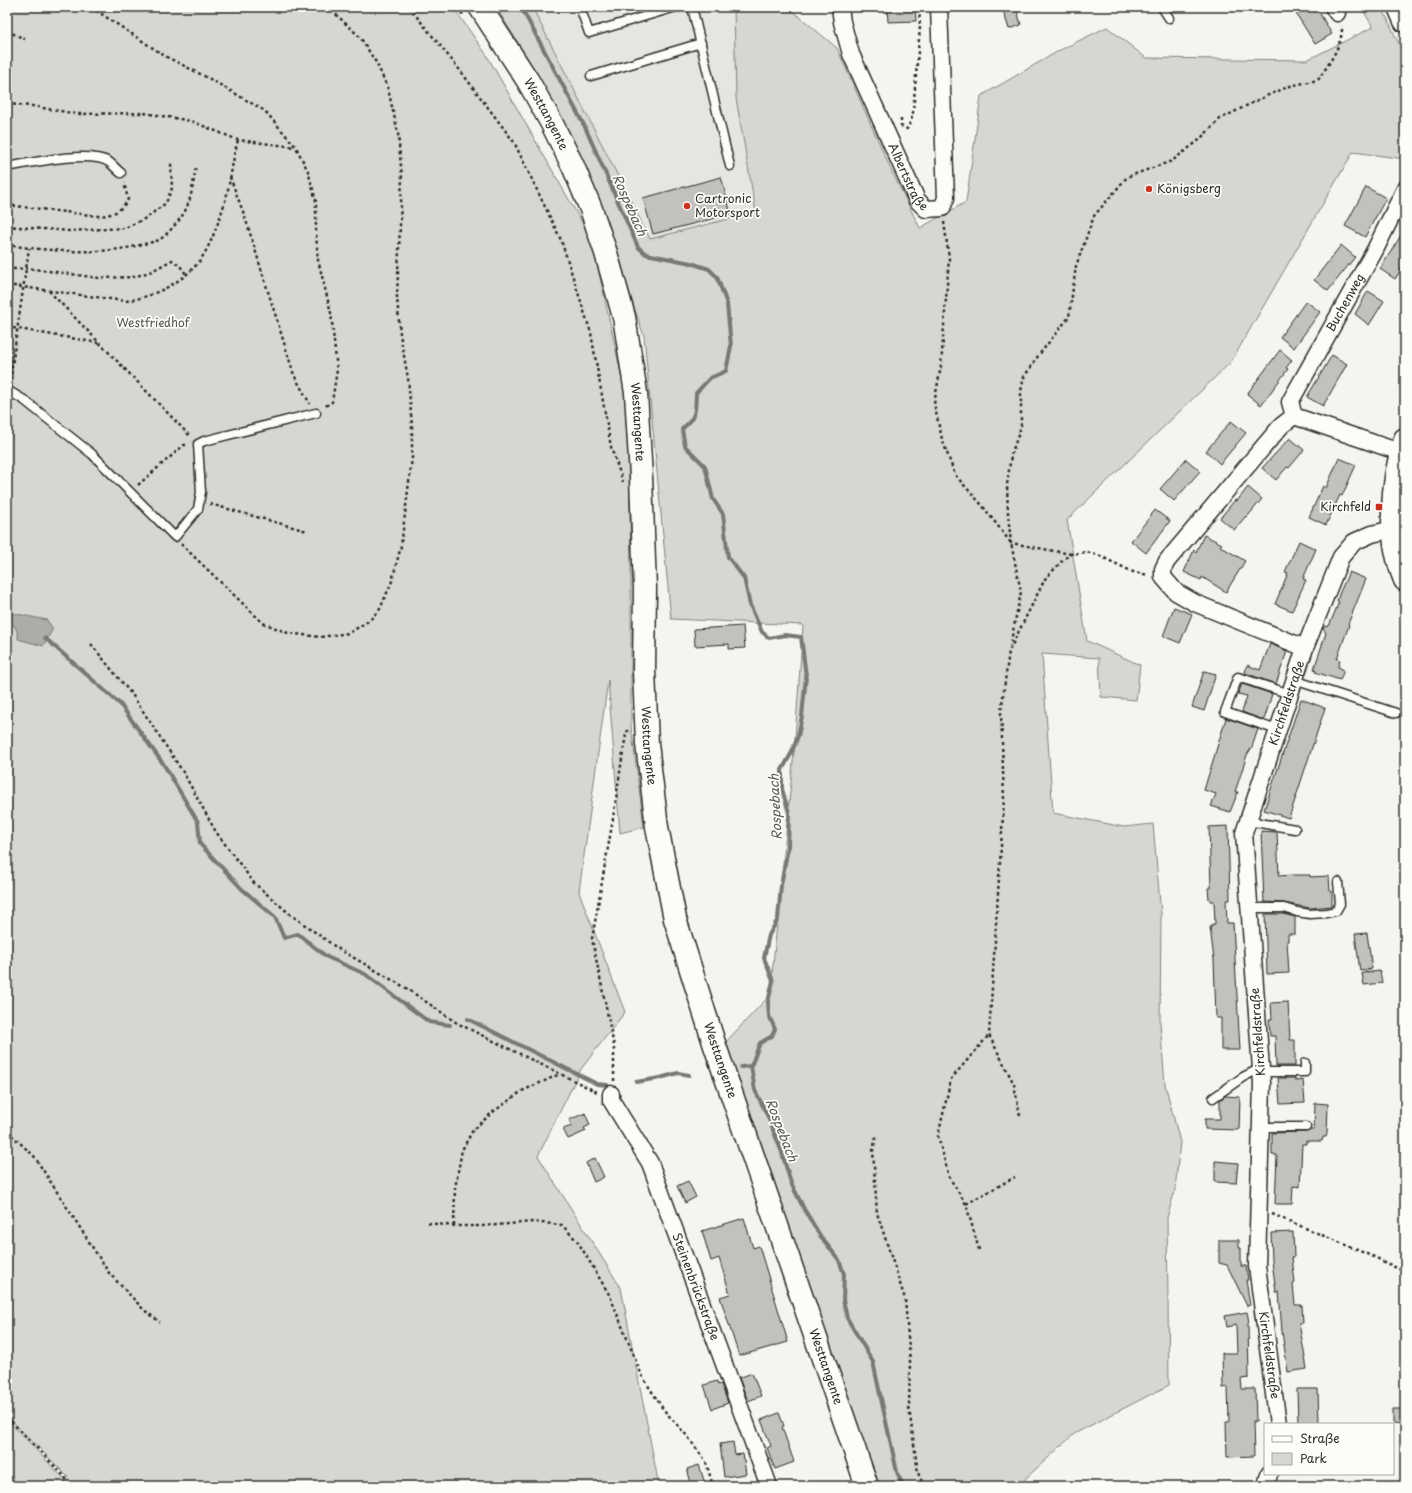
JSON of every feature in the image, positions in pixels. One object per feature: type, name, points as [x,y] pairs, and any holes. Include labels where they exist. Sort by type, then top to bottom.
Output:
[{"type":"main road","name":"Westtangente","points":[[480,7],[528,81],[573,166],[591,209],[606,253],[624,317],[636,393],[641,477],[647,744],[657,827],[674,919],[718,1054],[867,1486]]},
{"type":"main road","points":[[1402,457],[1393,529],[1400,569],[1405,580]]},
{"type":"street","name":"Albertstraße","points":[[840,7],[842,22],[851,54],[917,200],[926,209],[942,208],[946,198],[939,7]]},
{"type":"street","name":"Buchenweg","points":[[1294,416],[1290,402],[1376,250],[1405,188]]},
{"type":"street","points":[[1163,577],[1163,570],[1166,561],[1281,426],[1294,416],[1388,448],[1402,457]]},
{"type":"street","name":"Kirchfeldstraße","points":[[1278,1423],[1258,1266],[1261,1070],[1244,833],[1304,648],[1341,557],[1354,542],[1372,534],[1393,529]]},
{"type":"street","name":"Kirchfeldstraße","points":[[1163,577],[1176,592],[1195,603],[1304,648]]},
{"type":"street","name":"Steinenbrückstraße","points":[[611,1097],[650,1163],[769,1486]]},
{"type":"street","points":[[1266,1486],[1269,1475]]},
{"type":"lane","points":[[580,7],[589,33],[676,7]]},
{"type":"lane","points":[[692,7],[730,166]]},
{"type":"lane","points":[[1162,7],[1169,18]]},
{"type":"lane","points":[[591,76],[701,43]]},
{"type":"lane","points":[[7,167],[62,158],[91,158],[108,162],[121,173]]},
{"type":"lane","points":[[8,391],[24,400],[92,454],[175,537],[198,509],[200,502],[202,492],[198,444],[204,441],[316,413]]},
{"type":"lane","points":[[1278,730],[1225,712],[1238,677],[1292,687],[1396,713]]},
{"type":"lane","points":[[1248,821],[1295,829]]},
{"type":"lane","points":[[1249,908],[1284,908],[1310,914],[1336,911],[1340,904],[1338,882]]},
{"type":"lane","points":[[1213,1098],[1243,1077],[1261,1070],[1305,1072],[1305,1063]]},
{"type":"lane","points":[[1261,1127],[1306,1127]]},
{"type":"path","points":[[91,7],[165,56],[210,79],[265,111],[296,147],[308,171],[316,201],[318,260],[331,313],[337,370],[332,402],[316,413],[294,375],[245,217],[230,177]]},
{"type":"path","points":[[175,537],[263,623],[288,633],[320,637],[349,633],[370,620],[380,609],[392,581],[401,546],[412,458],[412,426],[408,378],[400,334],[397,298],[402,178],[398,133],[388,89],[377,64],[360,37],[328,7]]},
{"type":"path","points":[[409,7],[459,69],[514,142],[561,240],[591,333],[611,447],[624,486]]},
{"type":"path","points":[[901,119],[901,126],[907,129],[913,112],[920,27],[919,7]]},
{"type":"path","points":[[1020,1116],[1014,1084],[989,1035],[1004,799],[1002,712],[1009,651],[1021,592],[1011,543],[1008,514],[1008,485],[1011,455],[1021,427],[1021,391],[1024,377],[1038,356],[1069,317],[1076,266],[1094,216],[1127,177],[1172,161],[1198,141],[1220,119],[1270,94],[1290,86],[1318,80],[1328,65],[1342,34],[1342,24],[1335,10]]},
{"type":"path","points":[[7,31],[25,39]]},
{"type":"path","points":[[7,104],[32,106],[77,114],[144,112],[191,121],[238,140],[296,147]]},
{"type":"path","points":[[7,285],[124,301],[136,300],[159,291],[186,274],[200,260],[213,233],[227,195],[234,152],[238,140]]},
{"type":"path","points":[[7,226],[69,231],[124,228],[146,218],[166,202],[172,188],[171,163]]},
{"type":"path","points":[[7,244],[29,248],[90,251],[128,248],[160,240],[183,215],[190,199],[196,166]]},
{"type":"path","points":[[7,205],[98,216],[113,214],[124,206],[128,199],[121,173]]},
{"type":"path","points":[[942,208],[949,258],[941,366],[934,404],[942,439],[954,475],[981,504],[1011,543],[1072,554],[1087,552],[1098,555],[1132,572],[1163,577]]},
{"type":"path","points":[[8,391],[29,248]]},
{"type":"path","points":[[7,268],[27,268],[99,278],[134,277],[152,271],[172,260],[180,266],[186,274]]},
{"type":"path","points":[[49,291],[198,444]]},
{"type":"path","points":[[7,327],[99,343]]},
{"type":"path","points":[[130,492],[184,445],[198,444]]},
{"type":"path","points":[[200,502],[307,532]]},
{"type":"path","points":[[1009,651],[1045,579],[1072,554]]},
{"type":"path","points":[[91,644],[133,696],[183,772],[216,832],[254,883],[291,915],[337,948],[406,988],[457,1022],[561,1074],[611,1097],[615,1081],[614,1046],[592,939],[626,735],[630,726],[646,724]]},
{"type":"path","points":[[979,1250],[966,1204],[949,1177],[938,1136],[951,1079],[989,1035]]},
{"type":"path","points":[[454,1226],[455,1188],[462,1150],[473,1130],[493,1112],[522,1091],[561,1074]]},
{"type":"path","points":[[7,1131],[34,1156],[109,1273],[144,1310],[160,1322]]},
{"type":"path","points":[[876,1137],[873,1150],[877,1213],[905,1299],[910,1361],[910,1408],[918,1473],[924,1486]]},
{"type":"path","points":[[966,1204],[1015,1177]]},
{"type":"path","points":[[1259,1209],[1374,1257],[1405,1272]]},
{"type":"path","points":[[428,1223],[454,1226],[483,1226],[533,1222],[562,1225],[578,1242],[610,1296],[642,1376],[663,1409],[688,1437],[706,1462],[713,1486]]},
{"type":"path","points":[[7,1417],[65,1477],[69,1486]]},
{"type":"shaded area","points":[[532,7],[734,7],[736,98],[756,212],[650,239]]},
{"type":"shaded area","points":[[7,612],[47,620],[53,629],[43,646],[18,639],[15,626],[7,623]]},
{"type":"green space","name":"Westfriedhof","points":[[7,7],[453,7],[486,54],[592,240],[628,406],[631,573],[631,726],[644,827],[620,833],[608,680],[579,892],[625,1012],[581,1069],[538,1156],[621,1288],[659,1486],[7,1486],[7,1419],[63,1478],[68,1477],[7,1416]]},
{"type":"green space","points":[[496,7],[532,7],[650,239],[756,212],[736,98],[734,7],[788,7],[837,48],[892,172],[920,228],[966,202],[981,96],[1062,49],[1107,27],[1146,58],[1307,60],[1373,27],[1361,7],[1382,7],[1405,57],[1405,159],[1353,152],[1231,362],[1067,520],[1087,641],[1140,665],[1136,700],[1101,697],[1099,658],[1042,654],[1053,813],[1124,827],[1153,824],[1161,914],[1160,1023],[1165,1084],[1180,1142],[1175,1190],[1167,1218],[1169,1385],[1074,1434],[1024,1480],[1028,1486],[873,1486],[723,1045],[770,995],[794,752],[803,625],[671,619],[644,336],[603,217],[571,136],[528,59]]},
{"type":"building","points":[[887,7],[915,7],[916,21],[888,22]]},
{"type":"building","points":[[1002,7],[1016,7],[1021,25],[1009,29]]},
{"type":"building","points":[[1292,7],[1316,7],[1332,34],[1315,44]]},
{"type":"building","name":"Cartronic Motorsport","points":[[721,177],[731,214],[653,234],[643,198]]},
{"type":"building","points":[[1366,187],[1386,198],[1365,237],[1345,226]]},
{"type":"building","points":[[1405,229],[1405,263],[1395,279],[1380,269]]},
{"type":"building","points":[[1341,245],[1355,257],[1328,291],[1314,280]]},
{"type":"building","points":[[1368,291],[1384,301],[1369,325],[1355,314]]},
{"type":"building","points":[[1306,301],[1320,312],[1294,348],[1280,337]]},
{"type":"building","points":[[1280,350],[1292,360],[1286,368],[1288,369],[1261,405],[1247,394]]},
{"type":"building","points":[[1332,355],[1347,364],[1323,406],[1307,397]]},
{"type":"building","points":[[1231,421],[1246,433],[1220,464],[1206,451]]},
{"type":"building","points":[[1290,438],[1304,450],[1289,468],[1287,467],[1276,480],[1262,468]]},
{"type":"building","points":[[1339,458],[1356,465],[1342,496],[1340,495],[1326,525],[1309,517],[1323,486],[1326,488]]},
{"type":"building","points":[[1186,459],[1200,471],[1174,501],[1160,489]]},
{"type":"building","points":[[1248,487],[1262,499],[1234,530],[1220,518],[1235,500],[1237,501]]},
{"type":"building","points":[[1155,510],[1170,521],[1146,553],[1131,541]]},
{"type":"building","points":[[1204,535],[1222,544],[1220,546],[1245,561],[1226,592],[1202,577],[1201,580],[1184,572],[1194,550],[1196,552]]},
{"type":"building","points":[[1299,541],[1316,549],[1303,579],[1306,580],[1292,611],[1275,604],[1288,573],[1285,572]]},
{"type":"building","points":[[1349,572],[1366,579],[1348,624],[1349,625],[1337,659],[1340,660],[1338,667],[1344,670],[1340,680],[1315,672],[1316,670],[1314,669],[1326,633],[1323,629],[1324,627],[1329,626],[1339,602],[1337,601],[1340,592]]},
{"type":"building","points":[[1174,607],[1192,614],[1180,643],[1163,636]]},
{"type":"building","points":[[743,626],[745,648],[729,649],[729,644],[695,646],[694,629]]},
{"type":"building","points":[[1270,644],[1287,651],[1276,684],[1245,673],[1247,665],[1260,670]]},
{"type":"building","points":[[1204,671],[1216,674],[1204,711],[1192,707]]},
{"type":"building","points":[[1242,684],[1272,694],[1264,720],[1242,712],[1247,696],[1238,694]]},
{"type":"building","points":[[1301,699],[1325,708],[1289,818],[1264,810]]},
{"type":"building","points":[[1226,718],[1258,729],[1252,747],[1247,755],[1235,792],[1238,792],[1230,812],[1211,806],[1216,794],[1204,790]]},
{"type":"building","points":[[1228,826],[1230,900],[1226,900],[1227,923],[1233,923],[1240,1050],[1221,1050],[1221,1018],[1216,1018],[1214,960],[1210,927],[1212,927],[1212,924],[1215,924],[1214,901],[1210,901],[1209,899],[1208,888],[1211,888],[1209,827]]},
{"type":"building","points":[[1261,831],[1277,832],[1279,876],[1329,876],[1330,891],[1332,891],[1332,906],[1310,908],[1284,903],[1264,902]]},
{"type":"building","points":[[1265,914],[1283,914],[1295,917],[1295,934],[1288,934],[1287,941],[1289,973],[1267,974]]},
{"type":"building","points":[[1367,933],[1372,969],[1360,971],[1355,934]]},
{"type":"building","points":[[1380,971],[1382,983],[1364,985],[1362,973]]},
{"type":"building","points":[[1288,1002],[1290,1040],[1295,1040],[1295,1066],[1276,1066],[1275,1036],[1270,1036],[1269,1019],[1272,1019],[1271,1003]]},
{"type":"building","points":[[1278,1078],[1295,1078],[1295,1081],[1303,1080],[1305,1103],[1280,1104]]},
{"type":"building","points":[[1225,1096],[1240,1097],[1239,1130],[1205,1129],[1205,1119],[1220,1119],[1220,1100]]},
{"type":"building","points":[[1315,1103],[1328,1104],[1326,1137],[1323,1137],[1322,1141],[1306,1141],[1306,1144],[1302,1144],[1300,1187],[1293,1186],[1292,1204],[1275,1204],[1277,1155],[1272,1155],[1272,1133],[1306,1132],[1314,1130]]},
{"type":"building","points":[[585,1113],[590,1125],[584,1128],[586,1131],[568,1139],[563,1129],[572,1126],[569,1120]]},
{"type":"building","points":[[595,1158],[604,1177],[594,1182],[586,1163]]},
{"type":"building","points":[[1215,1161],[1238,1163],[1236,1183],[1215,1182]]},
{"type":"building","points":[[688,1181],[696,1197],[685,1203],[677,1186]]},
{"type":"building","points":[[744,1218],[753,1248],[759,1246],[788,1342],[739,1356],[720,1297],[730,1294],[719,1258],[711,1261],[702,1231]]},
{"type":"building","points":[[1293,1232],[1294,1257],[1292,1257],[1295,1283],[1293,1284],[1295,1305],[1302,1305],[1303,1323],[1299,1323],[1307,1369],[1288,1372],[1282,1332],[1279,1292],[1276,1292],[1272,1261],[1271,1233]]},
{"type":"building","points":[[1219,1240],[1239,1240],[1239,1248],[1241,1248],[1241,1266],[1246,1266],[1248,1280],[1246,1280],[1250,1305],[1247,1306],[1227,1265],[1219,1263]]},
{"type":"building","points":[[1247,1312],[1249,1322],[1249,1378],[1241,1379],[1242,1389],[1255,1389],[1256,1421],[1253,1421],[1254,1456],[1227,1457],[1226,1422],[1229,1422],[1228,1387],[1223,1388],[1222,1353],[1237,1353],[1236,1325],[1227,1327],[1225,1316]]},
{"type":"building","points":[[752,1373],[761,1396],[748,1401],[739,1378]]},
{"type":"building","points":[[717,1381],[718,1385],[721,1384],[728,1403],[712,1409],[704,1385]]},
{"type":"building","points":[[1297,1389],[1318,1389],[1319,1423],[1298,1423]]},
{"type":"building","points":[[1393,1409],[1405,1409],[1405,1424],[1393,1423]]},
{"type":"building","points":[[779,1413],[784,1426],[782,1427],[794,1462],[775,1469],[767,1448],[771,1446],[761,1420]]},
{"type":"building","points":[[733,1442],[735,1455],[743,1454],[746,1474],[724,1477],[720,1444]]},
{"type":"building","points":[[699,1465],[706,1486],[692,1486],[687,1469]]},
{"type":"waterway","name":"Rospebach","points":[[521,7],[585,127],[638,247],[646,254],[691,263],[709,269],[717,277],[727,304],[731,346],[726,371],[710,378],[696,393],[696,405],[693,417],[682,429],[685,446],[705,466],[713,499],[723,514],[728,557],[744,578],[750,605],[762,632],[769,638],[785,635],[801,637],[806,676],[802,716],[798,736],[791,754],[782,770],[782,789],[789,813],[788,848],[781,885],[778,919],[769,935],[764,958],[773,981],[768,1002],[769,1016],[775,1029],[772,1036],[760,1043],[751,1066],[755,1090],[781,1150],[791,1183],[804,1209],[821,1237],[839,1260],[844,1274],[843,1300],[847,1318],[873,1362],[897,1472],[903,1486]]},
{"type":"waterway","points":[[45,638],[120,704],[164,765],[198,822],[200,844],[242,889],[275,917],[284,938],[298,934],[327,957],[365,974],[429,1022],[450,1025]]},
{"type":"waterway","points":[[468,1019],[597,1084],[607,1085]]},
{"type":"waterway","points":[[741,1067],[751,1066]]},
{"type":"waterway","points":[[636,1082],[678,1073],[689,1075]]},
{"type":"place","name":"Königsberg","points":[[1149,189]]},
{"type":"place","name":"Cartronic Motorsport","points":[[687,206]]},
{"type":"place","name":"Kirchfeld","points":[[1379,507]]}]
